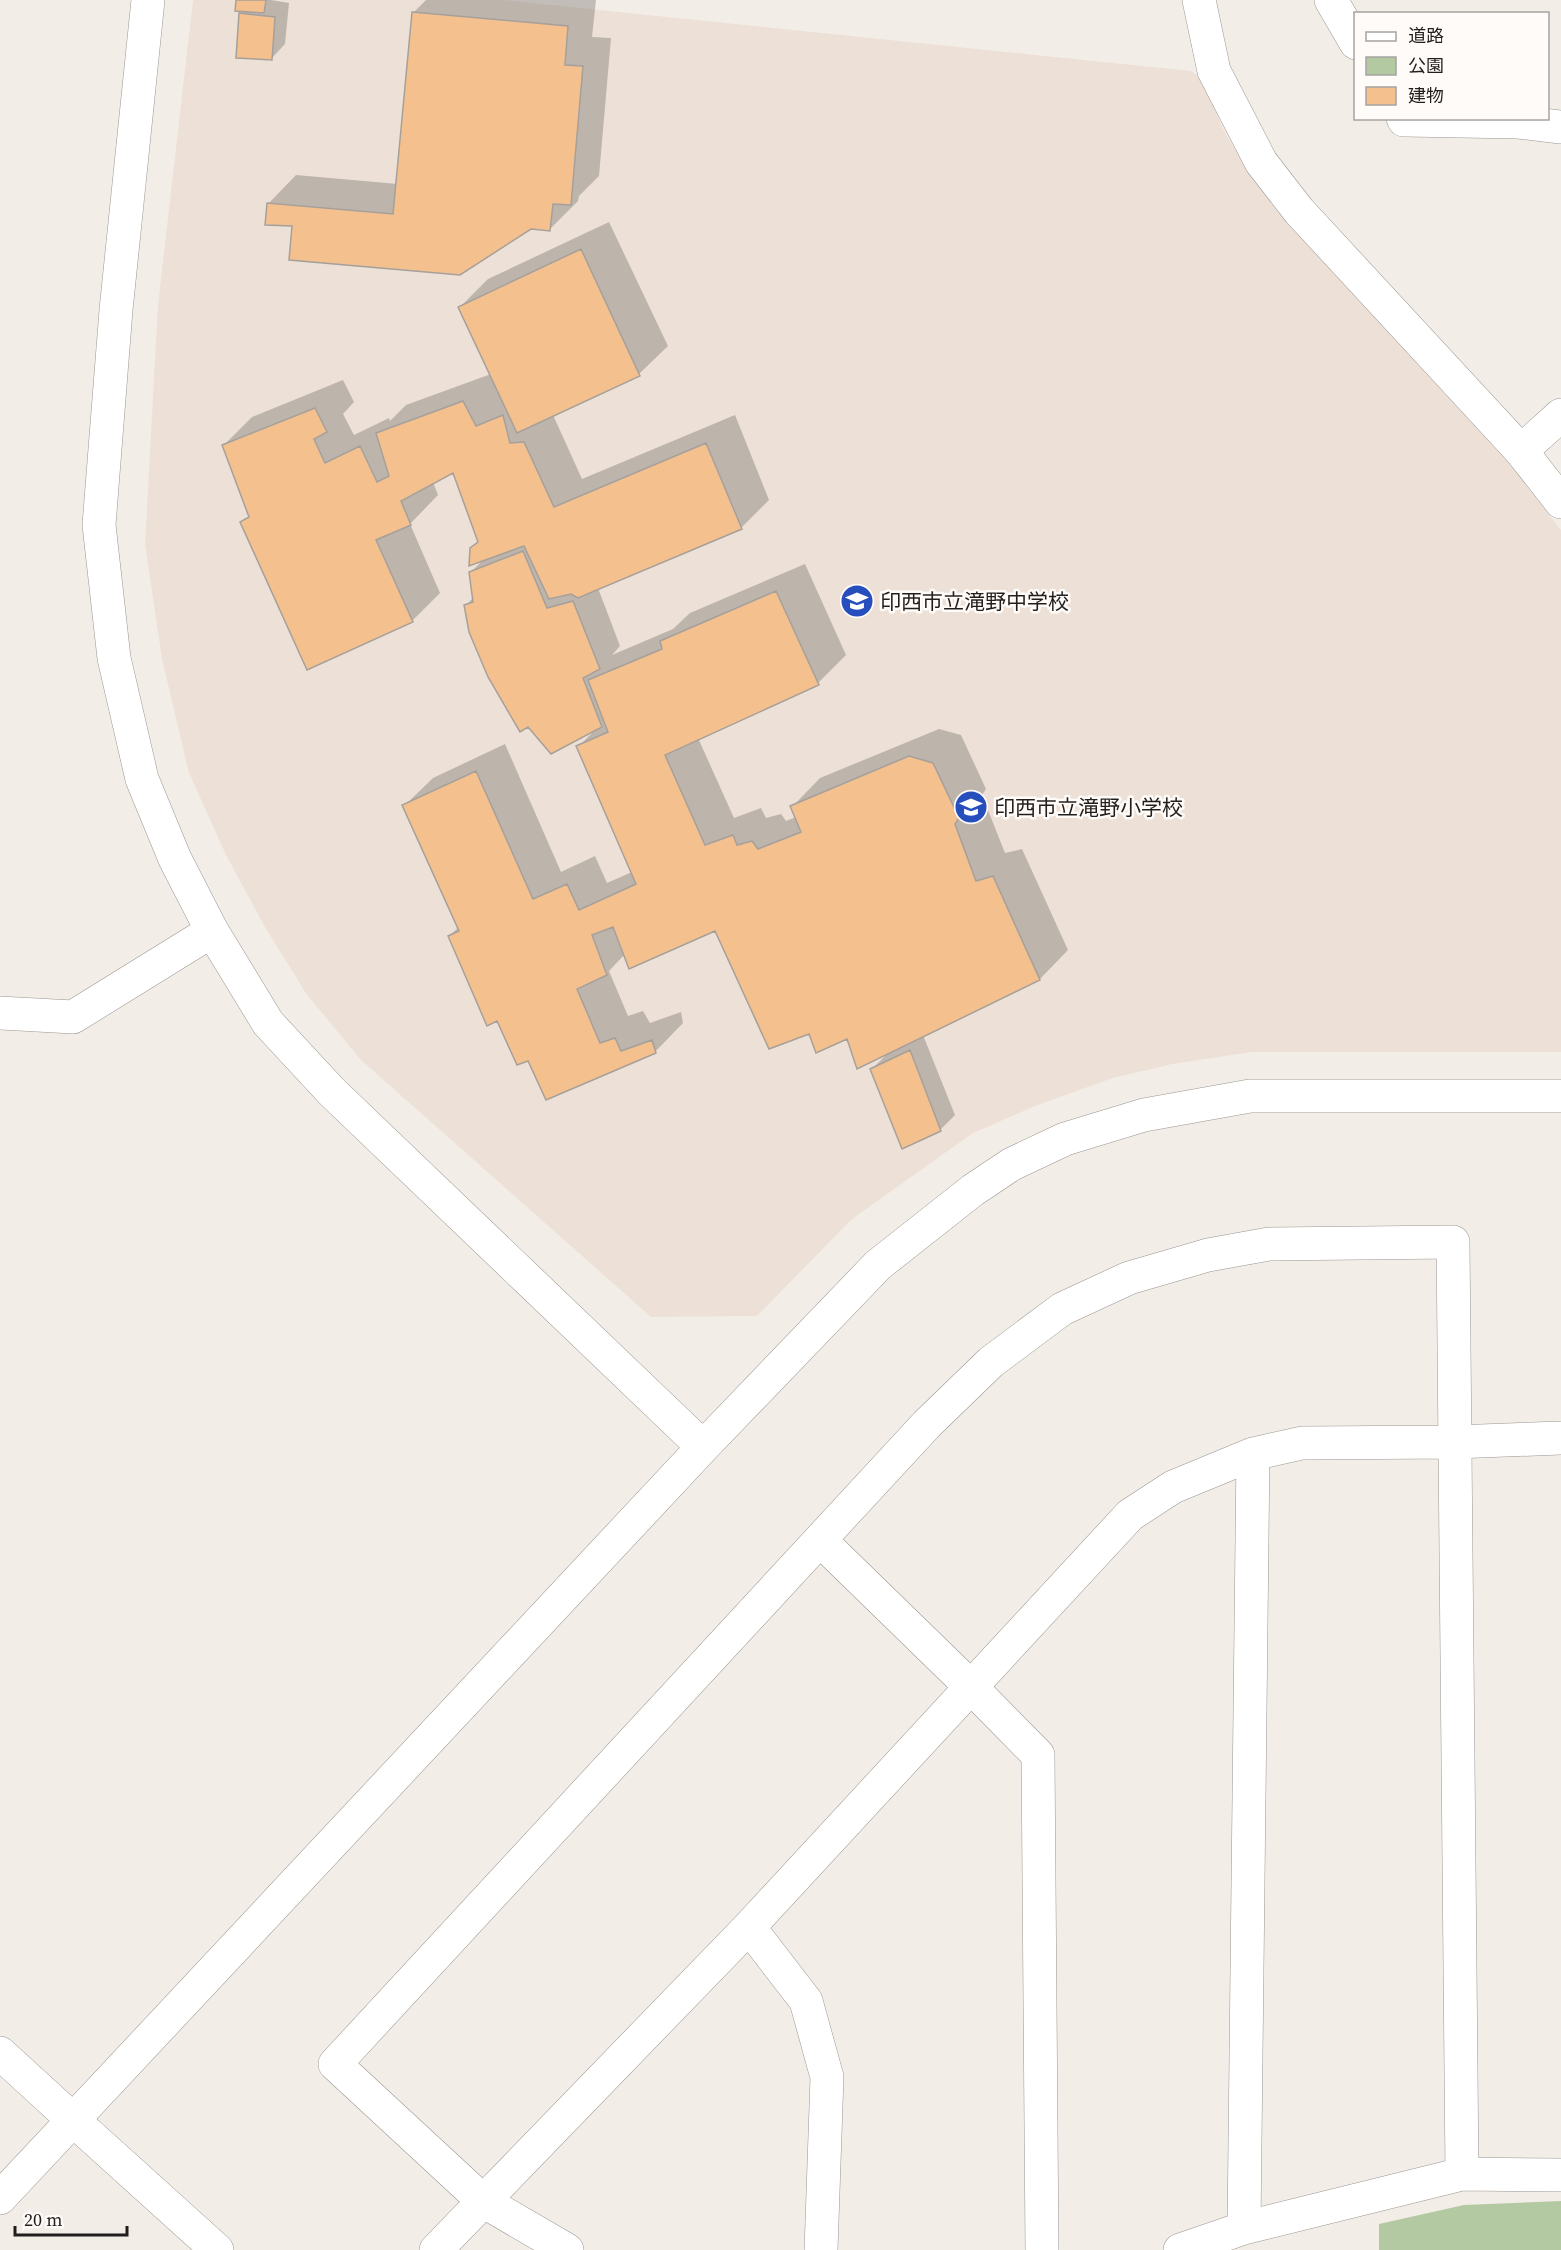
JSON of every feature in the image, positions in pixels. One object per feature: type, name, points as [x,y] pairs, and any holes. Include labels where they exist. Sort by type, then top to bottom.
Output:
[{"type":"street","points":[[148,0],[115,321],[99,525],[114,658],[142,779],[175,859],[212,931],[268,1023],[332,1092],[703,1447]]},
{"type":"street","points":[[1198,0],[1214,71],[1261,162],[1299,211],[1521,451],[1561,502]]},
{"type":"street","points":[[1330,0],[1354,40]]},
{"type":"street","points":[[1404,120],[1518,122],[1561,128]]},
{"type":"street","points":[[1521,451],[1561,415]]},
{"type":"street","points":[[0,1013],[73,1017],[212,931]]},
{"type":"street","points":[[0,2198],[703,1447],[878,1265],[983,1184],[1012,1164],[1065,1140],[1144,1115],[1250,1096],[1561,1096]]},
{"type":"street","points":[[567,2250],[483,2201],[335,2064],[927,1424],[991,1362],[1062,1309],[1129,1278],[1208,1255],[1269,1244],[1453,1242],[1462,2174]]},
{"type":"street","points":[[436,2250],[749,1927],[1130,1515],[1173,1487],[1254,1454],[1302,1443],[1454,1442],[1561,1438]]},
{"type":"street","points":[[1244,2228],[1254,1454]]},
{"type":"street","points":[[820,1540],[1038,1755],[1042,2250]]},
{"type":"street","points":[[749,1927],[806,2001],[827,2077],[821,2250]]},
{"type":"street","points":[[0,2053],[217,2250]]},
{"type":"street","points":[[1180,2250],[1244,2228],[1462,2174],[1561,2175]]},
{"type":"shaded area","name":"印西市立滝野中学校","points":[[193,0],[502,0],[1191,71],[1201,78],[1222,127],[1246,169],[1285,220],[1507,461],[1561,530],[1561,1052],[1252,1052],[1172,1064],[1113,1078],[1035,1106],[973,1133],[852,1219],[757,1316],[651,1317],[361,1060],[307,995],[265,927],[226,855],[189,773],[162,659],[145,544],[158,305]]},
{"type":"green space","points":[[1561,2201],[1561,2250],[1379,2250],[1379,2224],[1464,2205]]},
{"type":"building","points":[[236,0],[266,0],[264,13],[235,11]]},
{"type":"building","points":[[412,12],[568,26],[565,65],[583,66],[571,205],[553,204],[550,231],[531,229],[460,275],[289,260],[292,226],[265,225],[267,203],[393,214]]},
{"type":"building","points":[[239,13],[275,17],[272,60],[236,58]]},
{"type":"building","points":[[581,249],[640,376],[517,433],[458,307]]},
{"type":"building","points":[[463,401],[476,426],[503,415],[510,443],[524,442],[554,507],[706,443],[742,529],[578,598],[571,594],[549,599],[524,546],[469,566],[470,548],[478,542],[453,473],[401,501],[411,525],[376,540],[413,622],[307,670],[240,522],[249,517],[222,445],[315,408],[327,432],[314,439],[325,463],[360,446],[377,482],[389,476],[376,433]]},
{"type":"building","points":[[523,551],[547,608],[573,601],[600,669],[583,678],[602,727],[551,754],[528,727],[520,732],[488,677],[469,632],[464,605],[473,602],[469,572]]},
{"type":"building","points":[[776,591],[819,685],[665,755],[705,845],[733,835],[737,845],[752,841],[758,849],[801,832],[790,806],[909,756],[933,763],[959,818],[955,824],[976,881],[993,876],[1040,980],[857,1069],[847,1039],[816,1053],[809,1034],[769,1049],[715,931],[629,969],[613,927],[592,935],[607,975],[577,989],[600,1043],[615,1038],[621,1051],[652,1040],[656,1053],[546,1100],[528,1061],[517,1065],[497,1021],[487,1026],[448,936],[459,931],[402,805],[476,771],[533,899],[567,884],[579,910],[636,884],[576,746],[608,732],[588,680],[662,649],[660,641]]},
{"type":"building","points":[[910,1050],[941,1131],[902,1149],[870,1069]]},
{"type":"place","name":"印西市立滝野中学校","points":[[857,601]]},
{"type":"place","name":"印西市立滝野小学校","points":[[971,807]]}]
